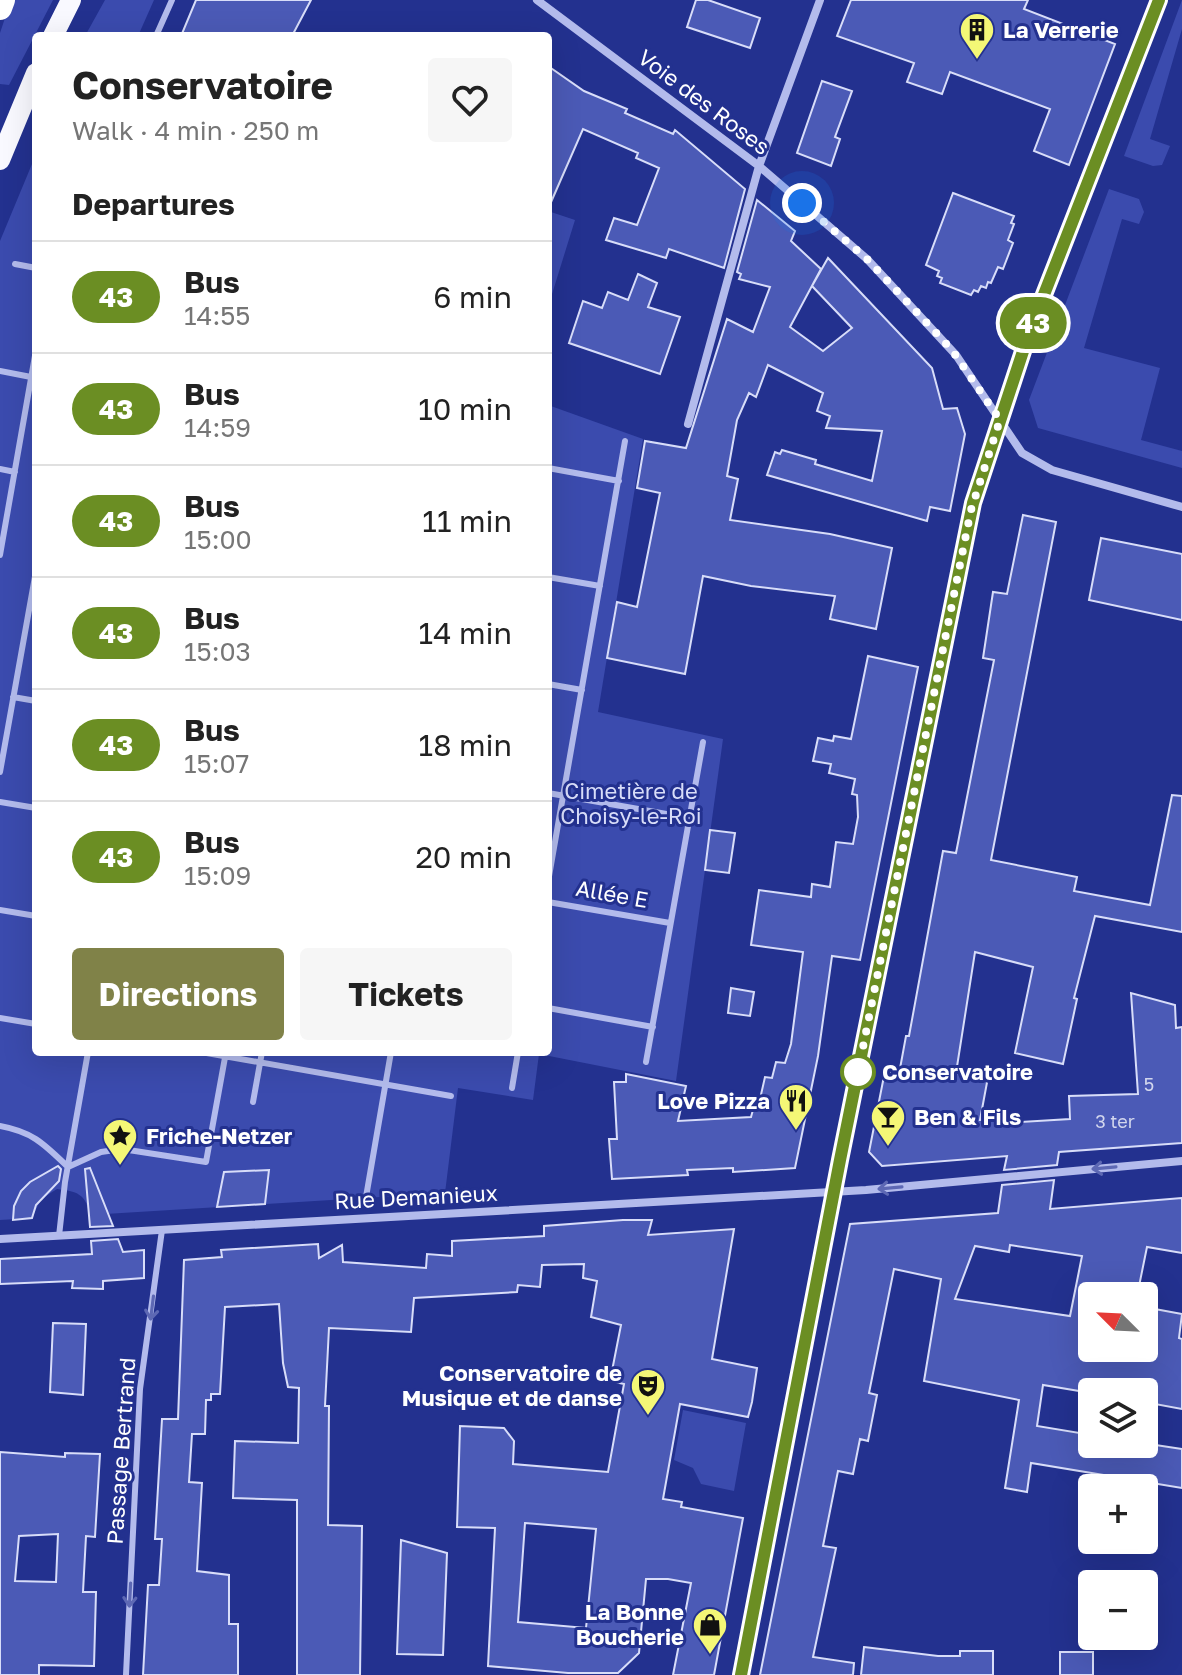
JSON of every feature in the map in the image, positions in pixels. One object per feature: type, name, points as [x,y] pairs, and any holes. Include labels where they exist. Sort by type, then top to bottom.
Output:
[{"type":"highway","points":[[0,8],[3,0]]},
{"type":"main road","points":[[55,32],[71,0]]},
{"type":"main road","points":[[0,160],[32,83]]},
{"type":"street","name":"Voie des Roses","points":[[537,0],[759,166],[867,259],[956,355],[1022,453],[1052,470],[1182,507]]},
{"type":"street","points":[[688,424],[759,166],[820,0]]},
{"type":"street","points":[[741,1675],[834,1191],[971,510],[1032,327],[1159,0]]},
{"type":"street","name":"Rue Demanieux","points":[[0,1239],[834,1191],[1182,1161]]},
{"type":"lane","points":[[158,32],[172,0]]},
{"type":"lane","points":[[15,264],[32,267]]},
{"type":"lane","points":[[0,371],[31,377]]},
{"type":"lane","points":[[0,555],[32,372]]},
{"type":"lane","points":[[552,859],[625,441]]},
{"type":"lane","points":[[0,469],[15,472]]},
{"type":"lane","points":[[552,469],[619,481]]},
{"type":"lane","points":[[552,578],[600,586]]},
{"type":"lane","points":[[0,772],[32,604]]},
{"type":"lane","points":[[552,685],[582,690]]},
{"type":"lane","points":[[13,697],[32,700]]},
{"type":"lane","points":[[646,1062],[703,742]]},
{"type":"lane","points":[[552,794],[689,818]]},
{"type":"lane","points":[[0,802],[32,807]]},
{"type":"lane","name":"Allée E","points":[[552,903],[670,923]]},
{"type":"lane","points":[[0,910],[32,915]]},
{"type":"lane","points":[[552,1009],[653,1027]]},
{"type":"lane","points":[[0,1018],[32,1023]]},
{"type":"lane","points":[[59,1236],[87,1056]]},
{"type":"lane","points":[[68,1167],[101,1152],[122,1149],[206,1162],[226,1056]]},
{"type":"lane","points":[[234,1056],[451,1096]]},
{"type":"lane","points":[[253,1102],[261,1056]]},
{"type":"lane","points":[[366,1197],[390,1056]]},
{"type":"lane","points":[[512,1088],[517,1056]]},
{"type":"lane","points":[[0,1126],[38,1138],[68,1167]]},
{"type":"lane","name":"Passage Bertrand","points":[[126,1675],[140,1389],[162,1230]]},
{"type":"green space","points":[[11,0],[53,0],[36,32],[32,32],[32,41],[9,85],[0,84],[0,33]]},
{"type":"green space","points":[[105,0],[154,0],[140,32],[87,32]]},
{"type":"green space","points":[[1182,0],[1182,29],[1150,139],[1170,146],[1162,165],[1153,166],[1124,156]]},
{"type":"green space","name":"Cimetière de Choisy-le-Roi","points":[[32,164],[32,1056],[539,1056],[533,1100],[458,1088],[445,1193],[89,1215],[83,1198],[57,1189],[41,1199],[32,1218],[0,1220],[0,241]]},
{"type":"green space","points":[[1109,189],[1139,199],[1144,212],[1139,224],[1122,219],[1084,348],[1160,368],[1141,440],[1182,451],[1182,468],[1038,428],[1029,400]]},
{"type":"green space","points":[[552,212],[575,220],[552,294]]},
{"type":"green space","name":"Cimetière de Choisy-le-Roi","points":[[552,406],[643,439],[598,712],[723,739],[676,1081],[549,1056],[552,1056]]},
{"type":"green space","points":[[683,1410],[746,1423],[734,1491],[701,1484],[693,1468],[674,1460]]},
{"type":"building","points":[[196,0],[311,0],[294,32],[183,32]]},
{"type":"building","points":[[696,0],[708,0],[760,18],[750,48],[687,27]]},
{"type":"building","points":[[851,0],[1028,0],[1024,9],[1115,44],[1069,165],[1034,151],[1050,109],[950,72],[942,94],[907,82],[914,63],[837,36]]},
{"type":"building","points":[[552,69],[584,91],[627,109],[625,113],[673,134],[675,130],[745,189],[724,268],[669,249],[666,258],[606,240],[614,218],[637,225],[659,168],[636,158],[638,153],[583,129],[552,200]]},
{"type":"building","points":[[822,81],[852,91],[835,137],[840,139],[831,166],[797,153]]},
{"type":"building","points":[[953,193],[1014,216],[1008,240],[1013,243],[1003,269],[998,267],[991,283],[988,282],[986,288],[981,286],[978,292],[974,290],[971,295],[940,283],[942,278],[937,276],[939,271],[926,265]]},
{"type":"building","points":[[757,200],[795,231],[791,241],[821,269],[790,327],[823,351],[852,328],[812,286],[828,258],[932,368],[943,409],[957,408],[965,434],[950,511],[930,507],[927,521],[767,475],[775,452],[780,454],[782,450],[816,460],[815,464],[872,481],[882,431],[826,428],[830,416],[817,411],[823,393],[768,365],[756,397],[749,393],[737,420],[727,476],[738,479],[730,520],[830,534],[892,548],[876,629],[830,619],[835,596],[751,586],[703,576],[685,674],[607,658],[617,602],[637,607],[660,493],[637,488],[645,441],[686,448],[727,319],[753,332],[770,287],[739,279],[741,274],[737,272]]},
{"type":"building","points":[[638,274],[657,283],[648,307],[680,317],[660,374],[569,343],[583,301],[602,308],[608,292],[628,300]]},
{"type":"building","points":[[1023,515],[1056,522],[991,860],[1077,877],[1074,891],[1150,905],[1172,795],[1182,796],[1182,932],[1095,916],[1074,998],[1077,999],[1063,1064],[1015,1053],[1033,967],[975,952],[956,1073],[988,1077],[980,1120],[1020,1117],[1021,1122],[1070,1119],[1069,1096],[1138,1094],[1131,993],[1175,1005],[1176,1028],[1182,1027],[1182,1143],[1059,1152],[1057,1165],[1004,1170],[1007,1156],[882,1166],[869,1152],[885,1071],[899,1074],[906,1036],[909,1036],[943,851],[956,853],[994,660],[983,658],[993,592],[1007,594]]},
{"type":"building","points":[[1101,538],[1182,554],[1182,620],[1089,600]]},
{"type":"building","points":[[868,656],[918,667],[860,960],[832,956],[818,1056],[795,1168],[733,1172],[733,1168],[687,1170],[688,1175],[612,1179],[609,1139],[617,1139],[614,1082],[626,1082],[626,1074],[686,1086],[678,1121],[751,1117],[756,1099],[760,1099],[765,1077],[772,1078],[776,1062],[785,1063],[791,1044],[803,952],[751,945],[759,890],[811,897],[812,884],[830,887],[836,842],[853,844],[858,817],[857,795],[852,794],[855,779],[829,773],[831,764],[813,761],[818,738],[833,741],[834,736],[851,739]]},
{"type":"building","points":[[710,830],[735,833],[729,873],[705,870]]},
{"type":"building","points":[[731,988],[754,992],[750,1016],[728,1013]]},
{"type":"building","points":[[58,1166],[61,1169],[59,1181],[36,1205],[32,1218],[13,1220],[14,1206],[21,1191],[30,1182]]},
{"type":"building","points":[[90,1168],[113,1226],[90,1227],[85,1169]]},
{"type":"building","points":[[269,1170],[265,1204],[217,1207],[224,1172]]},
{"type":"building","points":[[1054,1180],[1050,1209],[1182,1198],[1182,1253],[1147,1247],[1140,1282],[1078,1282],[1078,1362],[1158,1362],[1158,1310],[1182,1314],[1179,1338],[1182,1339],[1182,1409],[1158,1405],[1158,1378],[1078,1378],[1078,1391],[1043,1385],[1037,1426],[1078,1433],[1078,1458],[1158,1458],[1158,1445],[1182,1449],[1182,1488],[1158,1484],[1158,1474],[1097,1474],[1031,1463],[1027,1492],[1005,1488],[1019,1400],[924,1381],[941,1279],[894,1269],[869,1393],[877,1395],[868,1441],[860,1439],[853,1474],[838,1471],[823,1546],[836,1548],[813,1657],[854,1663],[853,1675],[760,1675],[850,1224],[998,1213],[1002,1185]],"holes":[[[1010,1245],[1082,1256],[1070,1316],[955,1299],[975,1246],[1009,1252]]]},
{"type":"building","points":[[652,1220],[648,1235],[734,1229],[712,1359],[757,1368],[752,1402],[748,1417],[680,1404],[663,1499],[682,1502],[681,1507],[743,1518],[714,1675],[673,1675],[691,1583],[668,1579],[646,1579],[639,1653],[618,1673],[568,1673],[488,1666],[495,1528],[457,1527],[460,1426],[504,1428],[514,1441],[513,1464],[608,1472],[624,1384],[610,1381],[621,1325],[591,1317],[597,1281],[583,1278],[584,1264],[542,1265],[540,1287],[518,1285],[517,1292],[414,1298],[411,1332],[329,1328],[325,1406],[329,1406],[328,1525],[362,1526],[360,1675],[297,1675],[297,1500],[233,1498],[235,1441],[298,1443],[299,1388],[288,1387],[279,1304],[225,1307],[220,1394],[211,1394],[211,1400],[206,1400],[205,1434],[192,1434],[189,1482],[202,1483],[197,1571],[229,1575],[229,1624],[238,1624],[238,1675],[143,1675],[148,1585],[159,1585],[162,1539],[155,1539],[162,1419],[178,1419],[184,1260],[222,1257],[221,1250],[318,1244],[319,1258],[342,1245],[343,1262],[426,1268],[427,1254],[452,1256],[452,1241],[544,1236],[544,1226]],"holes":[[[525,1523],[596,1529],[586,1628],[518,1622]]]},
{"type":"building","points":[[118,1239],[123,1252],[144,1250],[144,1278],[103,1281],[103,1289],[72,1288],[73,1281],[0,1284],[0,1259],[92,1254],[91,1241]]},
{"type":"building","points":[[53,1323],[86,1324],[83,1395],[50,1392]]},
{"type":"building","points":[[0,1452],[65,1457],[65,1453],[100,1454],[95,1537],[86,1536],[83,1592],[96,1592],[94,1666],[39,1665],[39,1675],[0,1675]],"holes":[[[58,1534],[56,1582],[15,1581],[19,1536]]]},
{"type":"building","points":[[401,1540],[447,1553],[443,1655],[397,1654]]},
{"type":"building","points":[[864,1647],[938,1656],[960,1656],[960,1651],[993,1651],[993,1675],[861,1675]]},
{"type":"building","points":[[1060,1652],[1093,1652],[1093,1675],[1060,1675]]},
{"type":"bus line","name":"43","points":[[741,1675],[840,1160],[973,503],[1029,333],[1159,0]]},
{"type":"place","name":"La Verrerie","points":[[977,61]]},
{"type":"place","name":"Conservatoire","points":[[858,1072]]},
{"type":"place","name":"Love Pizza","points":[[796,1132]]},
{"type":"place","name":"Ben & Fils","points":[[888,1148]]},
{"type":"place","name":"Friche-Netzer","points":[[120,1167]]},
{"type":"place","name":"Conservatoire de Musique et de danse","points":[[648,1417]]},
{"type":"place","name":"La Bonne Boucherie","points":[[710,1656]]},
{"type":"route","points":[[802,203],[867,259],[952,350],[1000,420],[971,510],[858,1072]]}]
